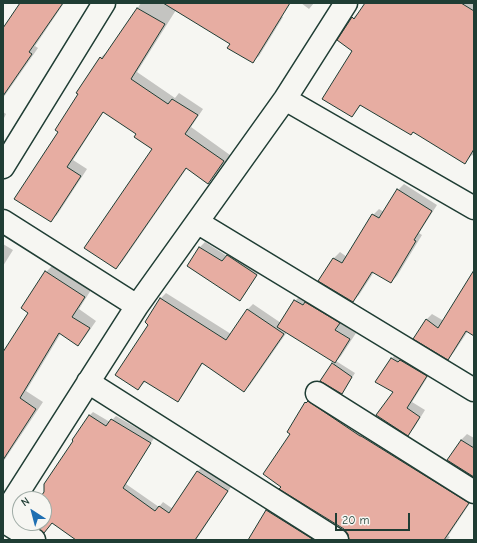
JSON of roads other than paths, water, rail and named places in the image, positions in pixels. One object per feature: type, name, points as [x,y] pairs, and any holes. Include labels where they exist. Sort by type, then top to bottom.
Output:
[{"type":"street","points":[[3,167],[104,3]]},
{"type":"street","points":[[3,516],[136,306],[285,99],[346,3]]},
{"type":"street","points":[[285,99],[474,208]]},
{"type":"street","points":[[3,221],[136,306]]},
{"type":"street","points":[[197,222],[474,390]]},
{"type":"street","points":[[88,382],[337,540]]},
{"type":"street","points":[[317,393],[474,492]]},
{"type":"street","points":[[3,521],[34,540]]}]
